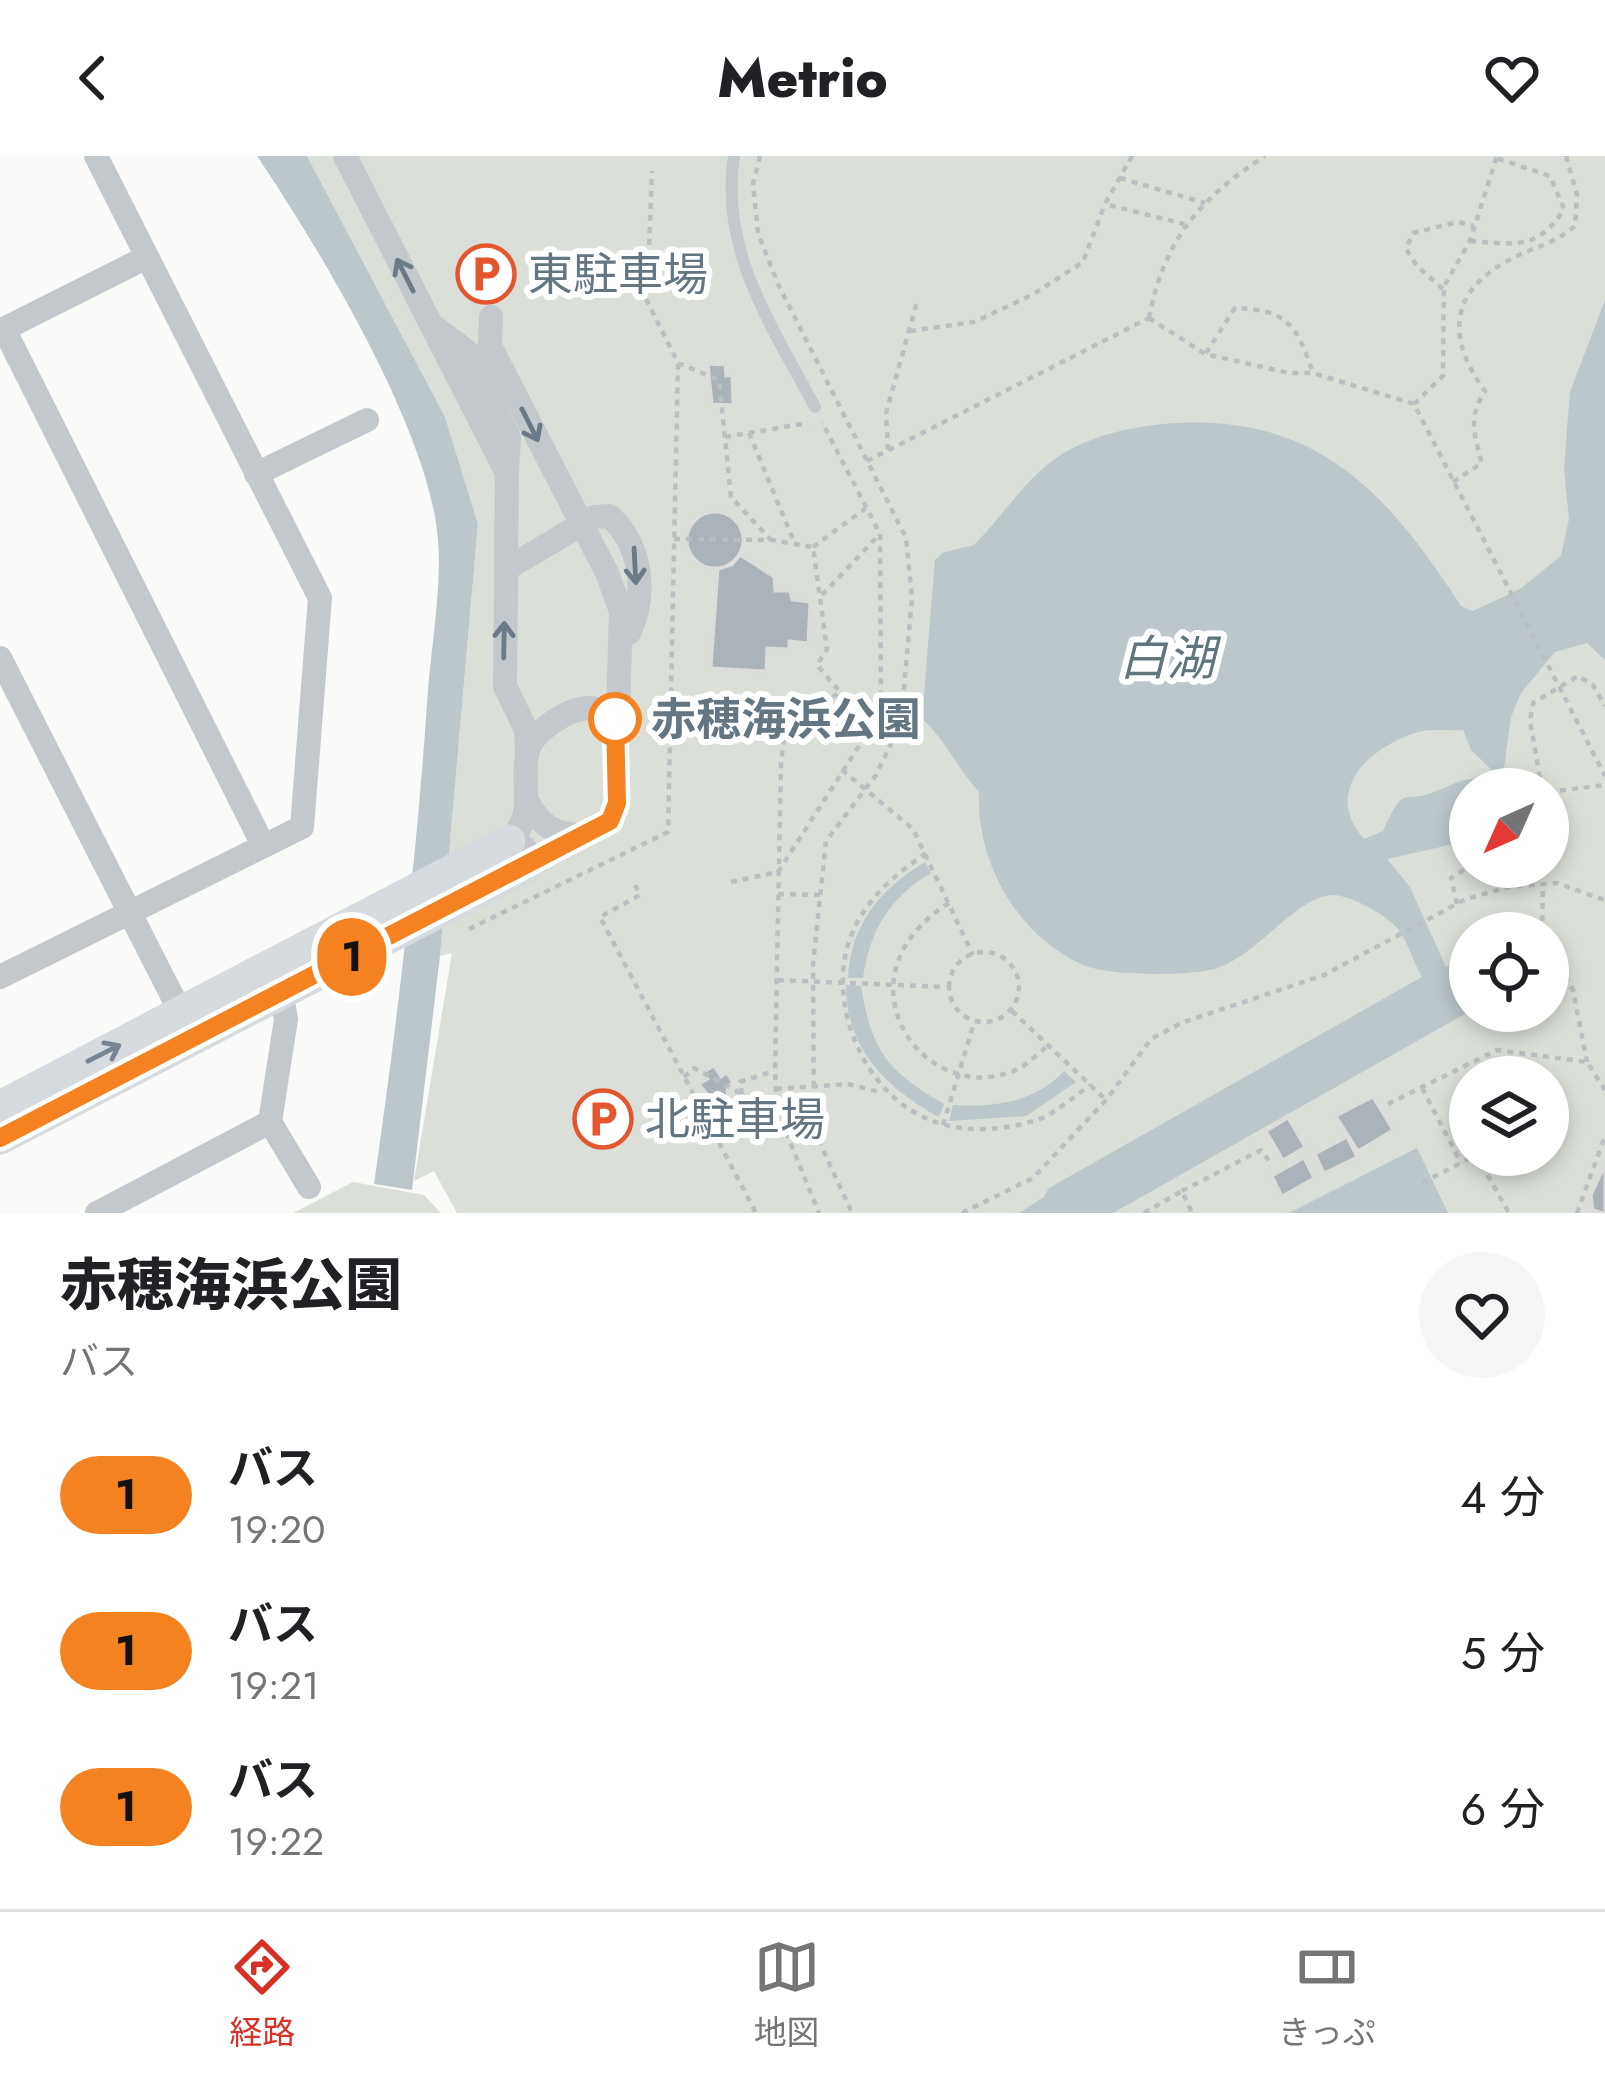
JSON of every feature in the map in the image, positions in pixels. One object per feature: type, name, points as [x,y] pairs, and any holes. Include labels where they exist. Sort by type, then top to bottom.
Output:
[{"type":"street","points":[[0,977],[302,827],[320,598],[96,156]]},
{"type":"street","points":[[345,156],[429,323],[469,352],[509,437],[505,686],[526,730],[527,801],[521,827],[527,855]]},
{"type":"street","points":[[147,257],[4,329],[263,845]]},
{"type":"street","points":[[0,1107],[188,1026],[279,980],[400,915],[455,869],[527,855],[587,835],[615,813],[621,610],[490,346],[490,317]]},
{"type":"street","points":[[256,474],[367,420]]},
{"type":"street","points":[[508,568],[581,525],[609,516],[628,532],[638,556],[633,626],[617,652]]},
{"type":"street","points":[[0,658],[188,1026]]},
{"type":"street","points":[[527,752],[545,729],[582,709],[615,719]]},
{"type":"street","points":[[527,801],[541,823],[553,831],[587,835]]},
{"type":"street","points":[[400,915],[451,905],[527,855]]},
{"type":"street","points":[[279,980],[286,1019],[270,1122],[309,1187]]},
{"type":"street","points":[[0,1138],[188,1026]]},
{"type":"street","points":[[97,1213],[270,1122]]},
{"type":"lane","points":[[734,156],[729,187],[742,269],[818,414]]},
{"type":"path","points":[[760,156],[753,184],[758,233],[778,284],[906,538],[912,598],[901,723],[866,788],[826,842],[814,980],[814,1130],[852,1213]]},
{"type":"path","points":[[910,331],[974,322],[1032,296],[1084,262],[1105,204],[1132,156]]},
{"type":"path","points":[[1149,318],[1156,280],[1184,224],[1229,179],[1265,156]]},
{"type":"path","points":[[1453,482],[1482,463],[1472,428],[1475,406],[1485,391],[1459,345],[1460,315],[1476,280],[1514,257],[1558,242],[1575,226],[1576,195],[1566,156]]},
{"type":"path","points":[[1414,404],[1443,376],[1444,290],[1470,241],[1496,157],[1550,176],[1564,209],[1549,233],[1520,244],[1470,241]]},
{"type":"path","points":[[1120,178],[1205,203]]},
{"type":"path","points":[[1105,204],[1184,224]]},
{"type":"path","points":[[1444,290],[1406,249],[1413,233],[1458,222],[1474,226]]},
{"type":"path","points":[[888,450],[886,413],[917,302]]},
{"type":"path","points":[[1205,354],[1235,308],[1269,310],[1297,329],[1313,373]]},
{"type":"path","points":[[867,460],[1149,318]]},
{"type":"path","points":[[1149,318],[1205,354],[1289,373],[1313,373],[1414,404],[1605,776]]},
{"type":"path","points":[[678,363],[719,380],[730,497],[771,540]]},
{"type":"path","points":[[725,437],[818,414],[880,534],[881,693],[861,743],[778,872],[731,882]]},
{"type":"path","points":[[748,433],[795,544]]},
{"type":"path","points":[[674,539],[771,540],[814,547],[866,508]]},
{"type":"path","points":[[822,595],[880,534]]},
{"type":"path","points":[[814,547],[827,649],[817,665],[840,692],[786,729],[781,760],[775,1071],[777,1111],[819,1213]]},
{"type":"path","points":[[1540,768],[1530,721],[1533,703],[1578,676],[1593,685],[1605,706]]},
{"type":"path","points":[[842,770],[913,830],[973,955]]},
{"type":"path","points":[[1569,788],[1605,784]]},
{"type":"path","points":[[883,1093],[846,1018],[840,983],[855,927],[887,881],[926,854]]},
{"type":"path","points":[[635,885],[640,895],[601,916],[756,1213]]},
{"type":"path","points":[[1569,887],[1605,900]]},
{"type":"path","points":[[1453,888],[1457,904]]},
{"type":"path","points":[[962,1213],[1033,1178],[1106,1100],[1151,1039],[1181,1023],[1324,975],[1457,904],[1506,888]]},
{"type":"path","points":[[778,894],[821,895]]},
{"type":"path","points":[[949,903],[922,921],[900,950],[890,985],[901,1030],[922,1055],[960,1072],[980,1075],[1018,1069],[1049,1045]]},
{"type":"path","points":[[984,950],[1010,960],[1021,983],[1012,1011],[984,1024],[957,1013],[946,987],[961,961],[984,950]]},
{"type":"path","points":[[777,980],[946,987]]},
{"type":"path","points":[[1569,983],[1587,1062],[1605,1090]]},
{"type":"path","points":[[1012,1011],[1106,1100]]},
{"type":"path","points":[[943,1125],[974,1023]]},
{"type":"path","points":[[1388,1104],[1497,1050],[1587,1062]]},
{"type":"path","points":[[684,1077],[694,1068],[742,1094]]},
{"type":"path","points":[[775,1071],[740,1082],[746,1105],[777,1111]]},
{"type":"path","points":[[776,1089],[848,1084],[883,1093],[943,1125],[987,1130],[1040,1120],[1090,1085]]},
{"type":"path","points":[[1422,1086],[1449,1139]]},
{"type":"path","points":[[1577,1213],[1605,1136]]},
{"type":"path","points":[[1144,1213],[1262,1150],[1272,1165]]},
{"type":"path","points":[[1422,1183],[1449,1169]]},
{"type":"path","points":[[1488,1176],[1509,1213]]},
{"type":"path","points":[[1182,1191],[1192,1213]]},
{"type":"shaded area","name":"赤穂海浜公園","points":[[307,156],[1605,156],[1605,1213],[457,1213],[434,1171],[414,1181],[452,953],[440,956],[478,524],[445,417]]},
{"type":"shaded area","points":[[353,1182],[424,1195],[441,1213],[293,1213]]},
{"type":"water","points":[[257,156],[307,156],[445,417],[478,524],[440,956],[412,1190],[374,1184],[411,884],[437,601],[438,540],[430,496],[394,395],[339,289]]},
{"type":"water","name":"白湖","points":[[1605,300],[1605,660],[1587,643],[1555,652],[1521,693],[1511,717],[1504,768],[1490,768],[1471,750],[1463,730],[1426,731],[1381,750],[1367,761],[1349,789],[1352,822],[1364,839],[1383,831],[1406,797],[1449,786],[1449,845],[1387,859],[1410,887],[1449,965],[1449,1023],[1113,1213],[1019,1213],[1044,1197],[1049,1188],[1422,977],[1392,923],[1358,902],[1333,895],[1304,906],[1226,965],[1196,972],[1144,974],[1093,968],[1038,935],[1005,893],[993,869],[980,818],[979,792],[922,719],[935,560],[942,553],[974,545],[1038,473],[1077,446],[1144,426],[1228,424],[1272,433],[1346,470],[1406,530],[1461,606],[1473,611],[1520,589],[1561,556],[1569,519],[1564,468],[1570,392]]},
{"type":"water","points":[[925,862],[931,873],[904,893],[884,917],[863,978],[848,978],[855,941],[871,910],[894,884]]},
{"type":"water","points":[[846,985],[861,986],[870,1028],[885,1057],[908,1080],[944,1104],[939,1117],[886,1079],[861,1047]]},
{"type":"water","points":[[1064,1071],[1076,1082],[1026,1116],[949,1121],[953,1105],[1013,1101],[1040,1090]]},
{"type":"water","points":[[1417,1148],[1448,1213],[1289,1213]]},
{"type":"building","points":[[708,364],[725,365],[726,376],[732,375],[733,405],[712,404]]},
{"type":"building","points":[[715,512],[735,520],[743,540],[735,560],[715,568],[695,560],[687,540],[695,520]]},
{"type":"building","points":[[740,555],[774,577],[775,591],[790,591],[792,600],[810,602],[808,643],[789,641],[789,649],[767,648],[766,671],[711,668],[718,569],[732,565]]},
{"type":"building","points":[[714,1066],[733,1083],[727,1087],[728,1104],[719,1109],[699,1084],[708,1079],[704,1072]]},
{"type":"building","points":[[1373,1097],[1393,1130],[1358,1151],[1336,1116]]},
{"type":"building","points":[[1288,1118],[1305,1147],[1283,1160],[1266,1131]]},
{"type":"building","points":[[1347,1137],[1357,1157],[1324,1173],[1315,1154]]},
{"type":"building","points":[[1304,1158],[1314,1178],[1282,1196],[1272,1176]]},
{"type":"building","points":[[1605,1165],[1603,1213],[1593,1210],[1591,1195]]},
{"type":"bus line","name":"1","points":[[0,1138],[610,821],[617,803],[615,719]]},
{"type":"place","name":"東駐車場","points":[[486,274]]},
{"type":"place","name":"赤穂海浜公園","points":[[615,719]]},
{"type":"place","name":"北駐車場","points":[[603,1119]]}]
